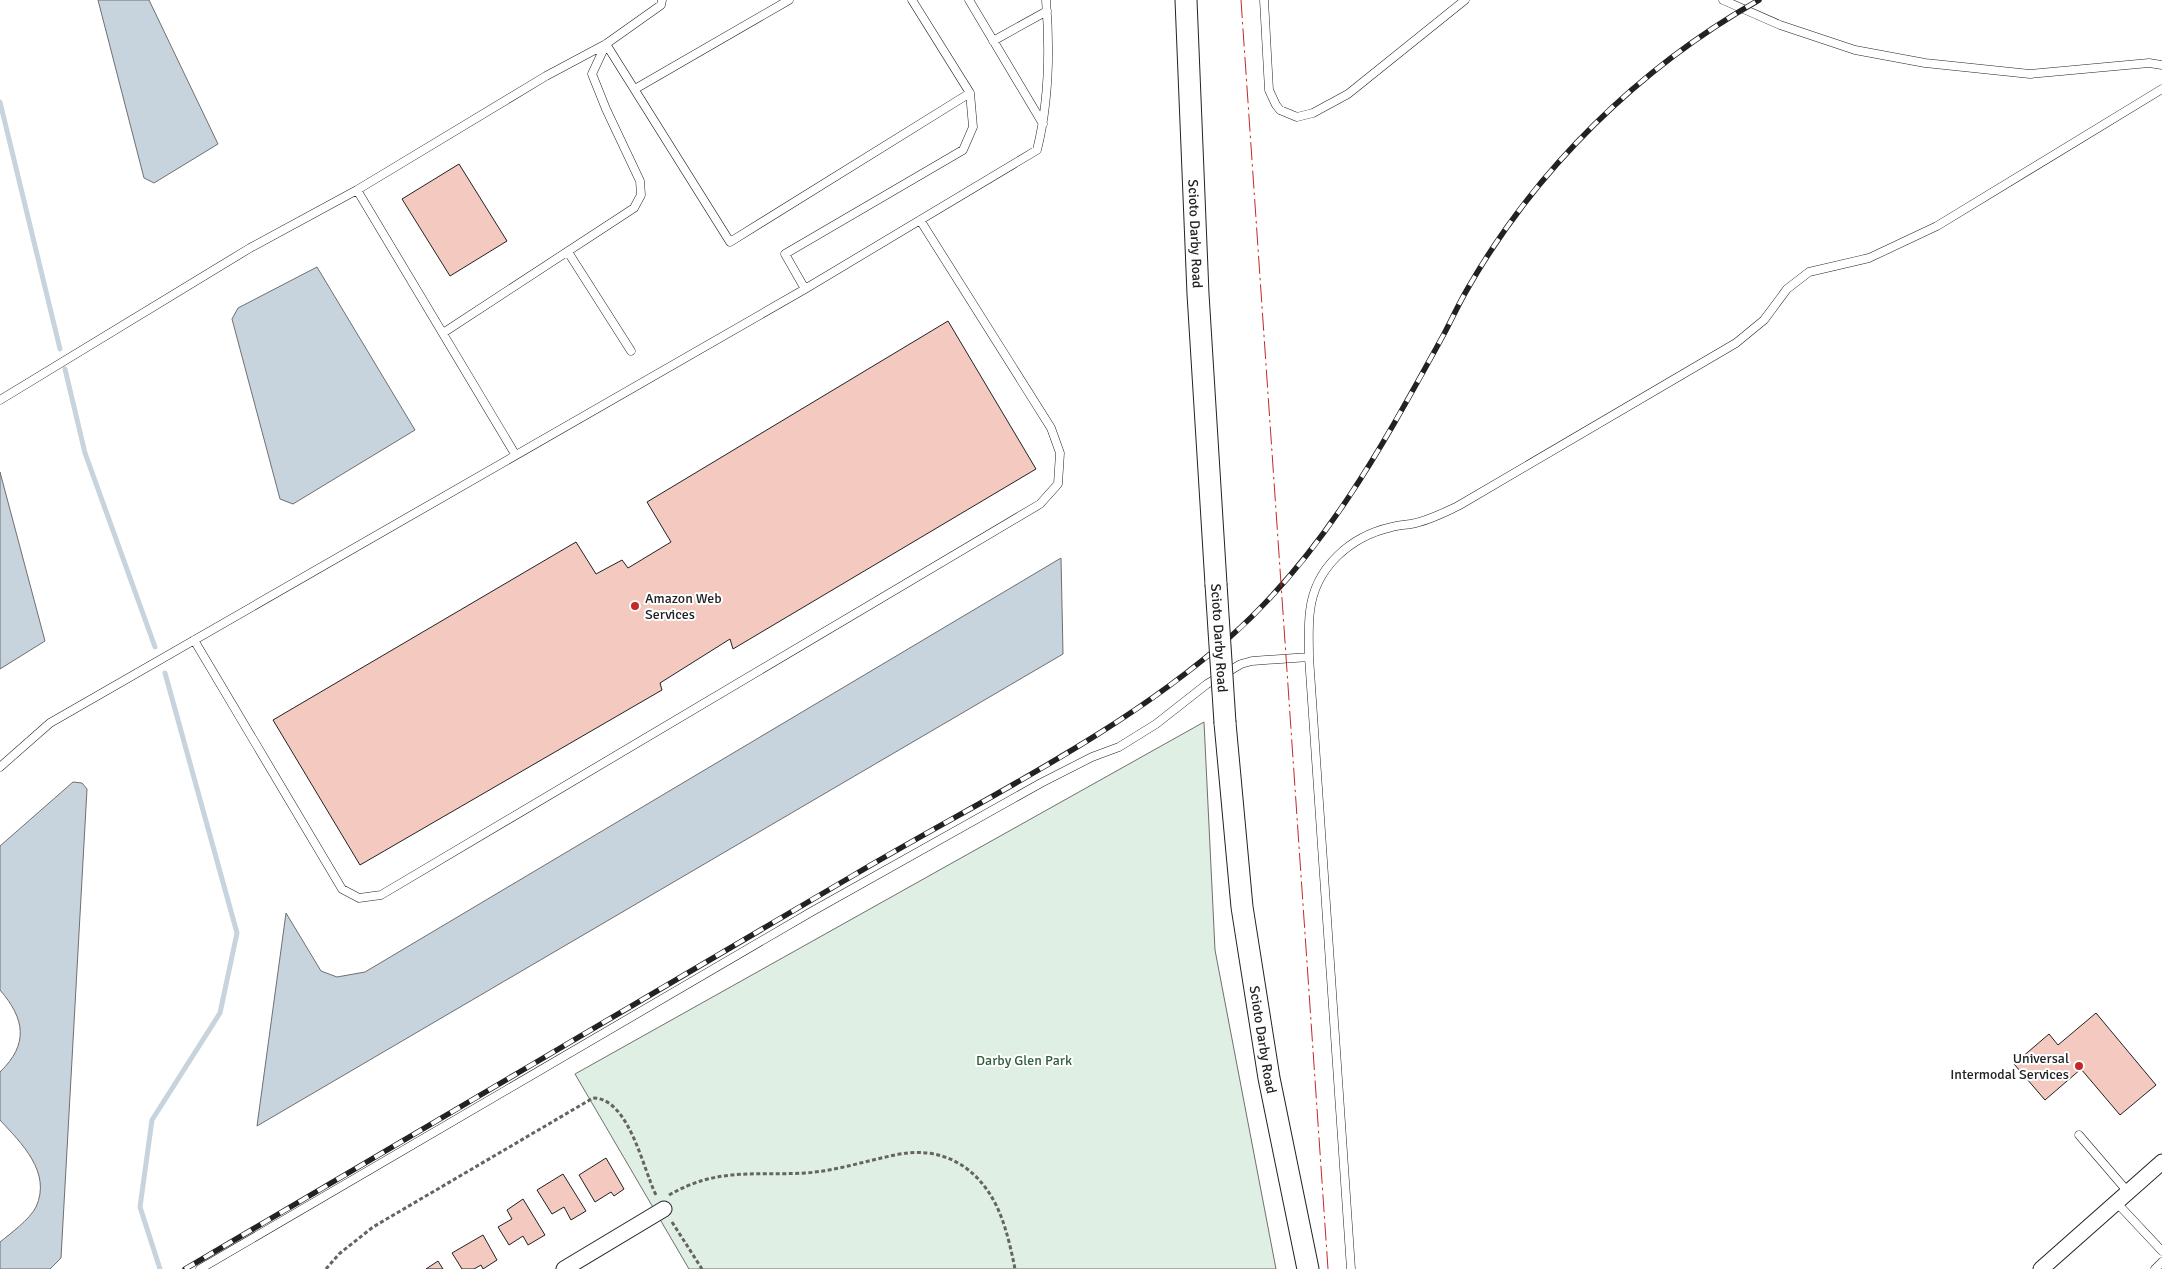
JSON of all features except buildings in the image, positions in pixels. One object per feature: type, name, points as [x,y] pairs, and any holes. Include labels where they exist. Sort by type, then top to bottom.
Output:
[{"type":"main road","name":"Scioto Darby Road","points":[[1186,0],[1198,294],[1225,723],[1244,917],[1268,1078],[1308,1269]]},
{"type":"street","points":[[2041,1269],[2162,1162]]},
{"type":"street","points":[[564,1269],[661,1205]]},
{"type":"lane","points":[[0,400],[250,248],[358,190],[546,76],[606,44],[661,2],[669,0]]},
{"type":"lane","points":[[635,88],[789,0]]},
{"type":"lane","points":[[805,289],[785,254],[963,150],[972,127],[970,93],[912,0]]},
{"type":"lane","points":[[969,0],[1043,124]]},
{"type":"lane","points":[[0,767],[50,723],[805,289],[1037,150],[1043,124],[1048,56],[1046,0]]},
{"type":"lane","points":[[1264,0],[1269,90],[1280,110],[1297,117],[1313,113],[1348,94],[1465,0]]},
{"type":"lane","points":[[1723,0],[1780,25],[1855,50],[1925,63],[2030,74],[2149,63],[2162,65]]},
{"type":"lane","points":[[993,41],[1047,11]]},
{"type":"lane","points":[[606,44],[730,242],[970,93]]},
{"type":"lane","points":[[443,333],[634,208],[641,195],[640,181],[606,109],[592,74],[606,44]]},
{"type":"lane","points":[[1351,1269],[1309,657],[1310,610],[1314,592],[1328,565],[1343,550],[1376,532],[1412,524],[1458,506],[1736,343],[1764,320],[1787,289],[1809,272],[1869,258],[1937,226],[2162,89]]},
{"type":"lane","points":[[358,190],[515,454]]},
{"type":"lane","points":[[194,640],[342,889],[359,898],[381,895],[1040,504],[1058,484],[1060,453],[1051,428],[920,220]]},
{"type":"lane","points":[[568,252],[631,351]]},
{"type":"lane","points":[[200,1269],[812,912],[1092,756],[1119,747],[1156,724],[1206,684],[1241,664],[1252,661],[1309,657]]},
{"type":"lane","points":[[2079,1136],[2128,1192]]},
{"type":"lane","points":[[2116,1202],[2162,1251]]},
{"type":"lane","points":[[2155,1269],[2162,1262]]},
{"type":"path","points":[[326,1269],[339,1254],[373,1227],[593,1098],[607,1101],[621,1115],[632,1135],[649,1182],[661,1205],[702,1269]]},
{"type":"path","points":[[661,1205],[689,1184],[722,1175],[749,1172],[806,1173],[861,1163],[896,1154],[922,1152],[936,1154],[948,1157],[960,1164],[976,1179],[994,1202],[1002,1221],[1015,1269]]},
{"type":"green space","name":"Darby Glen Park","points":[[1204,722],[1215,950],[1276,1269],[689,1269],[575,1074]]},
{"type":"shaded area","points":[[98,0],[149,0],[218,144],[154,183],[144,178]]},
{"type":"shaded area","points":[[317,267],[415,430],[293,504],[280,499],[232,319],[238,308]]},
{"type":"shaded area","points":[[0,472],[45,641],[0,669]]},
{"type":"shaded area","points":[[1061,558],[1063,654],[257,1126],[286,913],[321,971],[337,977],[365,972]]},
{"type":"shaded area","points":[[73,782],[82,783],[87,789],[61,1258],[50,1269],[0,1269],[0,1242],[20,1226],[33,1212],[40,1194],[40,1182],[37,1170],[25,1148],[0,1120],[0,1072],[16,1051],[20,1031],[15,1011],[0,990],[0,846]]},
{"type":"waterway","points":[[0,102],[60,349]]},
{"type":"waterway","points":[[65,369],[85,453],[155,647]]},
{"type":"waterway","points":[[160,1269],[140,1207],[152,1120],[220,1013],[237,933],[165,673]]},
{"type":"railway","points":[[185,1269],[854,875],[1048,764],[1142,705],[1187,672],[1230,637],[1264,604],[1295,570],[1324,533],[1399,416],[1465,294],[1495,244],[1525,202],[1559,162],[1594,124],[1633,89],[1715,27],[1759,0]]},
{"type":"power","points":[[1241,0],[1328,1269]]},
{"type":"place","name":"Amazon Web Services","points":[[635,606]]},
{"type":"place","name":"Universal Intermodal Services","points":[[2079,1066]]}]
